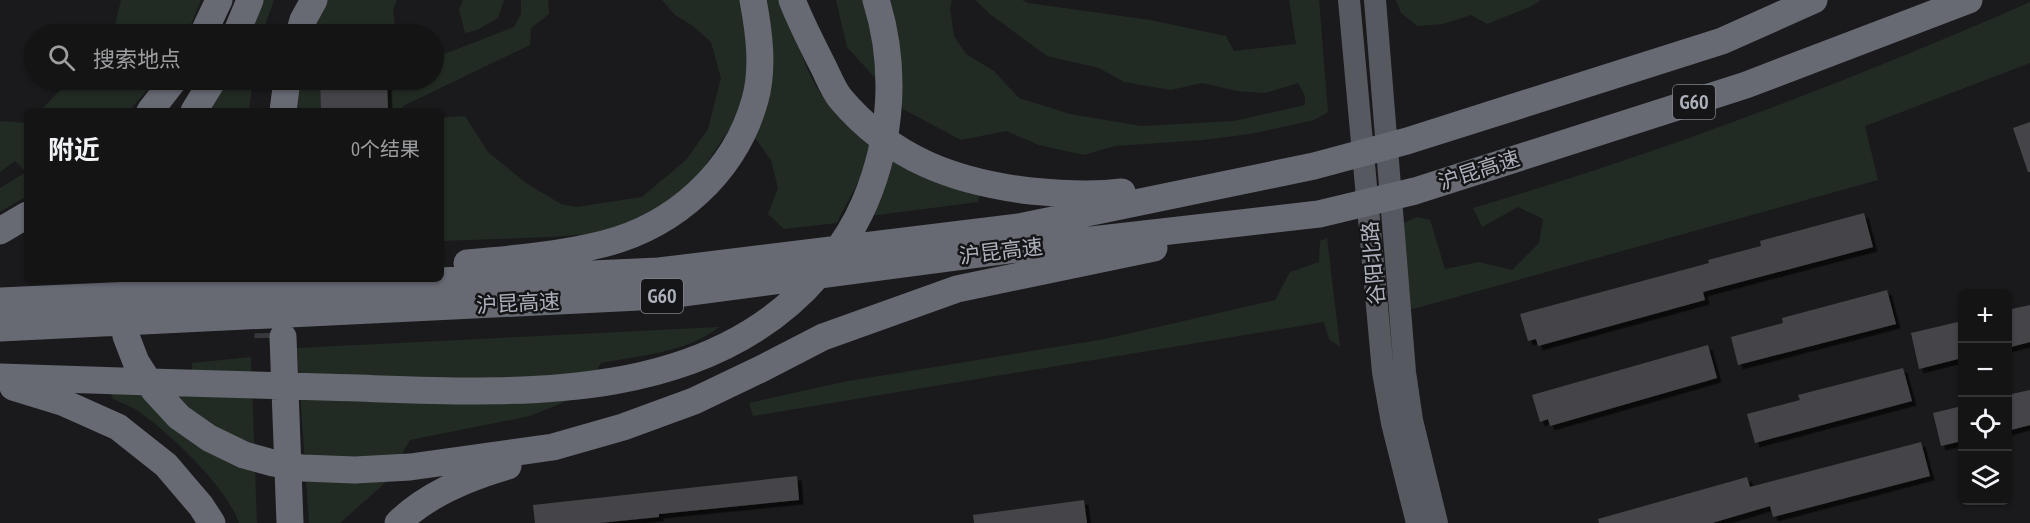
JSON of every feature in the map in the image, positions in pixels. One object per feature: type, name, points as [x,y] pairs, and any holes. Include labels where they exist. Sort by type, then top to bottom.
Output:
[{"type":"highway","points":[[208,24],[219,0]]},
{"type":"highway","points":[[240,24],[250,0]]},
{"type":"highway","points":[[284,24],[295,0]]},
{"type":"highway","points":[[302,24],[314,0]]},
{"type":"highway","points":[[444,266],[566,251],[604,244],[639,231],[672,213],[700,191],[725,165],[743,132],[755,98],[759,64],[759,31],[753,0]]},
{"type":"highway","points":[[792,0],[801,24],[839,96],[873,131],[915,160],[964,180],[1011,189],[1057,194],[1104,194],[1313,160]]},
{"type":"highway","points":[[807,0],[814,22],[819,57]]},
{"type":"highway","points":[[0,377],[447,390],[546,388],[595,384],[645,375],[684,364],[739,340],[790,304],[831,261],[860,212],[871,188],[885,138],[890,86],[886,44],[876,0]]},
{"type":"highway","name":"G60","points":[[1313,160],[1406,136],[1722,41],[1814,0]]},
{"type":"highway","name":"沪昆高速","points":[[0,328],[660,296],[1039,246],[1319,214],[1415,191],[1746,85],[1969,0]]},
{"type":"highway","points":[[152,108],[166,90]]},
{"type":"highway","points":[[196,108],[207,90]]},
{"type":"highway","points":[[264,108],[267,90]]},
{"type":"highway","points":[[282,108],[285,90]]},
{"type":"highway","name":"沪昆高速","points":[[444,281],[659,271],[1019,227],[1313,160]]},
{"type":"highway","points":[[121,282],[121,311],[126,336],[136,362],[154,390],[179,417],[209,438],[244,455],[303,468],[355,470],[410,467],[553,447],[623,426],[694,401],[823,337],[957,289],[1319,214]]},
{"type":"highway","points":[[0,231],[24,217]]},
{"type":"highway","points":[[67,298],[259,282]]},
{"type":"highway","name":"沪昆高速","points":[[0,301],[418,282]]},
{"type":"highway","points":[[273,523],[276,338],[290,523]]},
{"type":"highway","points":[[0,384],[62,402],[118,427],[166,465],[201,506],[212,523]]},
{"type":"highway","points":[[398,523],[441,492],[483,473],[528,460],[553,447]]},
{"type":"main road","name":"谷阳北路","points":[[1349,0],[1383,372],[1392,423],[1417,523]]},
{"type":"main road","name":"谷阳北路","points":[[1375,0],[1404,372],[1412,420],[1437,523]]},
{"type":"shaded area","points":[[121,0],[201,0],[191,24],[115,24]]},
{"type":"shaded area","points":[[258,0],[274,0],[266,24],[247,24]]},
{"type":"shaded area","points":[[320,0],[397,0],[393,10],[395,24],[309,24]]},
{"type":"shaded area","points":[[463,0],[504,0],[498,18],[477,30],[465,33],[459,9]]},
{"type":"shaded area","points":[[521,0],[548,0],[549,14],[531,28],[530,45],[444,86],[444,54],[514,27],[521,14]]},
{"type":"shaded area","points":[[662,0],[743,0],[749,67],[738,116],[701,172],[659,212],[598,233],[444,241],[444,118],[465,116],[488,152],[526,183],[561,204],[576,207],[642,197],[686,160],[708,129],[721,78],[711,42],[693,26],[675,15]]},
{"type":"shaded area","points":[[762,0],[785,0],[802,56],[817,88],[834,108],[869,136],[867,159],[859,181],[837,223],[784,229],[768,214],[778,188],[771,160],[752,134]]},
{"type":"shaded area","points":[[836,0],[952,0],[950,9],[954,36],[966,54],[994,71],[1019,98],[1070,114],[1141,126],[1234,121],[1305,105],[1305,96],[1298,83],[1265,93],[1237,91],[1202,83],[1171,90],[1124,82],[1099,68],[1047,56],[990,14],[975,0],[1022,0],[1028,3],[1150,20],[1226,36],[1234,51],[1296,44],[1289,0],[1319,0],[1328,112],[1314,120],[1250,134],[1203,140],[1115,146],[1084,155],[1039,145],[1006,131],[961,140],[903,109],[847,47]]},
{"type":"shaded area","points":[[1396,0],[1541,0],[1530,7],[1487,24],[1471,15],[1443,24],[1417,26],[1401,13]]},
{"type":"shaded area","points":[[2030,2],[2030,63],[1865,126],[1878,180],[1413,309],[1404,306],[1394,227],[1417,217],[1430,220],[1445,269],[1479,262],[1512,270],[1539,243],[1543,219],[1518,207],[1482,227],[1473,208],[1615,163],[1754,114],[1962,32]]},
{"type":"shaded area","points":[[60,90],[147,90],[132,108],[43,108]]},
{"type":"shaded area","points":[[214,90],[252,90],[249,108],[201,108]]},
{"type":"shaded area","points":[[292,90],[320,90],[321,108],[289,108]]},
{"type":"shaded area","points":[[387,90],[436,90],[403,106],[403,108],[388,108]]},
{"type":"shaded area","points":[[0,121],[24,123],[24,170],[15,161],[0,172]]},
{"type":"shaded area","points":[[892,157],[980,192],[978,202],[870,216]]},
{"type":"shaded area","points":[[24,173],[24,198],[0,212],[0,188]]},
{"type":"shaded area","points":[[1327,238],[1340,347],[1329,339],[1324,322],[753,416],[749,403],[843,382],[1105,339],[1275,300],[1290,272],[1319,262],[1320,241]]},
{"type":"shaded area","points":[[719,327],[706,336],[678,348],[601,363],[582,395],[530,416],[410,440],[386,482],[340,523],[309,523],[297,348]]},
{"type":"shaded area","points":[[251,357],[257,523],[239,523],[223,494],[197,463],[141,413],[113,399],[109,390],[193,389],[192,363]]},
{"type":"building","points":[[320,90],[387,90],[388,108],[321,108]]},
{"type":"building","points":[[2030,122],[2030,172],[2028,172],[2013,128]]},
{"type":"building","points":[[1864,213],[1873,247],[1703,292],[1705,300],[1538,346],[1536,339],[1528,341],[1520,314],[1709,263],[1708,260],[1761,246],[1760,241]]},
{"type":"building","points":[[1887,290],[1896,324],[1738,365],[1731,337],[1783,323],[1782,318]]},
{"type":"building","points":[[2030,305],[2030,342],[2012,347],[2012,343],[2012,309]]},
{"type":"building","points":[[1958,322],[1958,359],[1919,369],[1911,333]]},
{"type":"building","points":[[1708,345],[1717,378],[1550,426],[1548,419],[1540,422],[1532,395]]},
{"type":"building","points":[[1903,368],[1912,401],[1755,443],[1747,414],[1800,400],[1798,395]]},
{"type":"building","points":[[2030,390],[2030,425],[2012,430],[2012,394]]},
{"type":"building","points":[[1958,407],[1958,442],[1941,446],[1933,413]]},
{"type":"building","points":[[1921,442],[1930,476],[1773,517],[1770,506],[1712,523],[1599,523],[1598,519],[1747,477],[1750,487]]},
{"type":"building","points":[[797,476],[799,500],[659,514],[659,517],[599,523],[535,523],[533,505]]},
{"type":"building","points":[[1084,500],[1087,523],[974,523],[973,515]]},
{"type":"tunnel","points":[[267,292],[268,338]]}]
